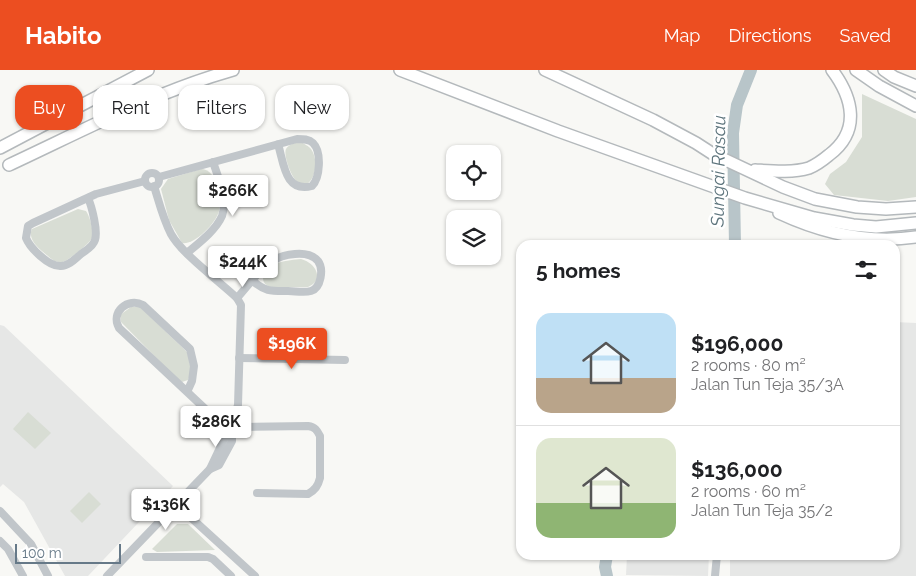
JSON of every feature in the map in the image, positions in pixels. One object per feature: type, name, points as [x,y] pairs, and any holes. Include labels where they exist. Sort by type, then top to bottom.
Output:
[{"type":"highway","points":[[0,148],[148,70]]},
{"type":"highway","points":[[9,165],[93,124],[147,101],[233,70]]},
{"type":"highway","points":[[400,70],[558,131],[745,198],[814,218],[852,225],[876,227],[916,223]]},
{"type":"highway","points":[[545,70],[653,120],[714,154],[783,187],[815,199],[857,207],[886,209],[916,207]]},
{"type":"highway","points":[[748,170],[771,171],[809,168],[821,162],[836,150],[846,135],[851,116],[846,93],[832,70]]},
{"type":"highway","points":[[856,70],[879,86],[916,106]]},
{"type":"highway","points":[[884,70],[894,77],[916,86]]},
{"type":"highway","points":[[745,198],[798,222],[852,238],[916,237]]},
{"type":"street","points":[[159,177],[278,144],[297,139],[306,139],[313,143],[318,150],[319,176],[312,186],[304,188],[294,186],[288,178],[278,144]]},
{"type":"street","points":[[187,253],[205,237],[222,216],[222,193],[213,162]]},
{"type":"street","points":[[145,181],[146,175],[151,172],[159,177]]},
{"type":"street","points":[[145,181],[148,185],[154,186],[160,181],[159,177]]},
{"type":"street","points":[[88,198],[96,232],[93,245],[68,264],[61,266],[41,256],[31,247],[26,238],[28,226],[96,194],[145,181]]},
{"type":"street","points":[[154,186],[171,234],[179,246],[237,298],[241,305],[238,405],[234,417]]},
{"type":"street","points":[[237,298],[270,262],[290,254],[309,256],[318,261],[321,270],[318,286],[312,291],[268,291],[253,281]]},
{"type":"street","points":[[187,392],[192,381],[194,366],[190,349],[143,305],[132,303],[125,306],[116,316],[116,323],[119,328],[187,392],[217,420],[223,422]]},
{"type":"street","points":[[239,358],[344,360]]},
{"type":"street","points":[[107,576],[210,470],[219,465],[232,441],[227,436],[222,428],[223,422],[228,417],[234,417],[240,421],[241,427],[238,432],[227,436],[210,470]]},
{"type":"street","points":[[241,427],[308,426],[318,431],[320,436],[320,478],[314,490],[308,494],[256,494]]},
{"type":"street","points":[[176,504],[255,576]]},
{"type":"street","points":[[0,511],[31,544],[48,576]]},
{"type":"street","points":[[0,541],[8,549],[22,576]]},
{"type":"street","points":[[146,557],[208,557],[213,559],[231,576]]},
{"type":"street","points":[[715,576],[716,560]]},
{"type":"shaded area","points":[[862,94],[916,119],[916,197],[888,201],[834,195],[825,184],[830,174],[846,162],[862,137]]},
{"type":"shaded area","points":[[301,142],[311,149],[315,158],[315,172],[307,184],[296,181],[291,173],[285,152],[287,147]]},
{"type":"shaded area","points":[[201,169],[206,170],[215,179],[220,199],[219,211],[214,221],[199,237],[193,241],[182,243],[169,220],[161,189],[168,179]]},
{"type":"shaded area","points":[[78,209],[86,211],[92,228],[92,238],[84,247],[68,259],[62,262],[54,261],[34,243],[31,234],[32,229]]},
{"type":"shaded area","points":[[301,259],[311,264],[316,272],[316,280],[313,284],[308,287],[270,287],[264,283],[264,273],[267,268],[284,261]]},
{"type":"shaded area","points":[[131,307],[140,307],[187,352],[190,366],[188,380],[182,382],[178,380],[121,322],[120,315]]},
{"type":"shaded area","points":[[900,322],[916,323],[916,576],[730,576],[730,560],[900,560]]},
{"type":"shaded area","points":[[0,325],[4,326],[173,486],[88,576],[65,576],[24,502],[3,484],[0,487]]},
{"type":"shaded area","points":[[28,412],[51,433],[35,449],[13,429]]},
{"type":"shaded area","points":[[89,492],[101,504],[82,523],[70,511]]},
{"type":"shaded area","points":[[177,524],[188,524],[215,550],[157,552],[152,549]]},
{"type":"shaded area","points":[[627,560],[709,560],[708,576],[626,575]]},
{"type":"waterway","name":"Sungai Rasau","points":[[735,240],[733,133],[737,105],[751,70]]},
{"type":"waterway","name":"Sungai Rasau","points":[[606,560],[605,567],[607,576]]}]
